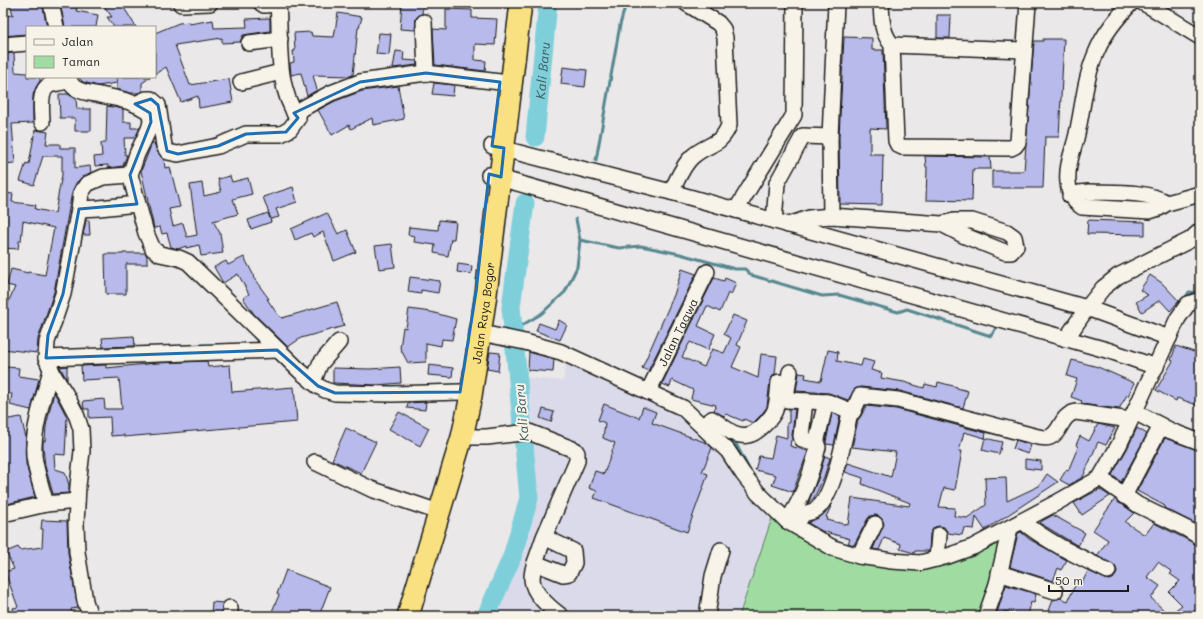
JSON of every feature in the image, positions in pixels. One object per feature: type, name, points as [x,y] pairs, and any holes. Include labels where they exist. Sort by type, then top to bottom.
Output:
[{"type":"highway","name":"Jalan Raya Bogor","points":[[498,147],[500,82],[510,3]]},
{"type":"highway","name":"Jalan Raya Bogor","points":[[397,616],[430,509],[451,434],[460,392],[521,3]]},
{"type":"highway","name":"Jalan Raya Bogor","points":[[408,616],[462,437],[490,335],[495,176]]},
{"type":"street","points":[[51,3],[56,26]]},
{"type":"street","points":[[181,4],[210,3]]},
{"type":"street","points":[[260,3],[264,5],[278,4],[281,72],[286,94],[296,115]]},
{"type":"street","points":[[671,192],[683,169],[691,158],[718,141],[725,134],[728,125],[725,38],[723,29],[718,23],[686,3]]},
{"type":"street","points":[[736,210],[794,115],[795,3]]},
{"type":"street","points":[[831,216],[830,137],[836,3]]},
{"type":"street","points":[[881,3],[883,30],[886,38],[892,45],[896,141],[898,145],[1011,148],[1016,146],[1018,142],[1028,3]]},
{"type":"street","points":[[1131,3],[1116,19],[1095,53],[1084,92],[1077,135],[1070,158],[1067,180],[1070,196],[1082,206],[1150,211],[1159,208],[1167,202],[1200,194]]},
{"type":"street","points":[[1143,3],[1200,37]]},
{"type":"street","points":[[424,22],[426,73]]},
{"type":"street","points":[[249,42],[280,39]]},
{"type":"street","points":[[3,45],[26,43]]},
{"type":"street","points":[[892,45],[1024,50]]},
{"type":"street","points":[[241,82],[281,72]]},
{"type":"street","points":[[135,104],[146,99],[151,99],[158,104],[164,146],[166,150],[171,153],[187,152],[218,146],[246,134],[281,134],[290,129],[296,115],[331,94],[360,82],[426,73],[500,82]]},
{"type":"street","points":[[42,122],[42,95],[44,90],[52,84],[69,79],[77,89],[86,93],[123,100],[142,106],[150,113],[151,122],[149,129],[137,154],[130,175],[146,234],[153,249],[160,254],[180,258],[188,262],[277,350],[313,382],[326,390],[336,393],[393,394],[460,392]]},
{"type":"street","points":[[774,221],[777,183],[803,136],[830,137]]},
{"type":"street","points":[[498,147],[671,192],[1087,308],[1169,338]]},
{"type":"street","points":[[46,504],[36,467],[34,443],[48,365],[48,335],[63,294],[80,209],[81,193],[87,184],[103,177],[130,175]]},
{"type":"street","points":[[495,176],[1066,338],[1156,367]]},
{"type":"street","points":[[80,209],[137,204]]},
{"type":"street","points":[[788,225],[809,218],[831,216],[942,224]]},
{"type":"street","points":[[1066,338],[1102,288],[1118,276],[1190,240],[1200,231]]},
{"type":"street","name":"Jalan Taqwa","points":[[650,388],[707,272]]},
{"type":"street","points":[[490,335],[525,342],[561,352],[650,388],[706,423],[758,493],[793,521],[833,548],[892,561],[920,563],[937,556],[973,547],[1081,490],[1100,478],[1119,445],[1178,318],[1188,304],[1200,300]]},
{"type":"street","points":[[313,382],[320,364],[339,342]]},
{"type":"street","points":[[48,365],[277,350]]},
{"type":"street","points":[[48,365],[73,408],[81,429],[82,451],[76,524],[77,552],[85,601],[90,616]]},
{"type":"street","points":[[706,423],[713,420],[733,433],[746,436],[756,432],[774,414],[786,371],[787,399],[826,402],[850,412],[854,412],[860,396],[898,400],[1044,438],[1050,437],[1054,434],[1070,413],[1076,412],[1133,416],[1200,442]]},
{"type":"street","points":[[805,401],[801,436],[802,439],[816,443]]},
{"type":"street","points":[[793,521],[813,467],[818,447],[816,443],[826,402]]},
{"type":"street","points":[[793,521],[804,514],[817,509],[825,498],[835,474],[850,412]]},
{"type":"street","points":[[1124,496],[1161,426]]},
{"type":"street","points":[[462,437],[487,437],[520,433],[575,450],[578,457],[544,537],[535,563],[532,578],[534,585],[548,606],[561,616]]},
{"type":"street","points":[[315,462],[371,489],[430,509]]},
{"type":"street","points":[[1100,478],[1138,505],[1200,537]]},
{"type":"street","points":[[3,514],[46,504],[77,501]]},
{"type":"street","points":[[860,554],[875,524]]},
{"type":"street","points":[[1016,525],[1030,528],[1079,557],[1108,571]]},
{"type":"street","points":[[986,616],[1016,525]]},
{"type":"street","points":[[937,556],[939,534]]},
{"type":"street","points":[[535,563],[563,574],[569,572],[574,563],[573,551],[544,537]]},
{"type":"street","points":[[707,616],[713,576],[721,550]]},
{"type":"street","points":[[999,573],[1054,591]]},
{"type":"highlighted area","points":[[426,73],[500,82],[492,146],[504,148],[501,177],[489,174],[476,292],[460,392],[335,393],[318,386],[277,350],[46,358],[48,335],[63,294],[79,209],[137,204],[130,175],[151,122],[150,113],[135,104],[151,99],[158,105],[167,151],[178,154],[218,146],[246,134],[286,132],[298,118],[294,113],[360,82]]},
{"type":"shaded area","points":[[566,362],[587,374],[621,386],[668,406],[721,447],[773,515],[739,616],[493,616],[504,584],[520,556],[530,524],[533,491],[531,447],[521,377],[563,381]]},
{"type":"green space","points":[[773,515],[793,531],[904,566],[998,538],[999,557],[980,616],[739,616]]},
{"type":"building","points":[[10,3],[42,3],[47,26],[26,26],[26,34],[3,36],[3,16],[13,15]]},
{"type":"building","points":[[60,3],[63,3],[64,6],[77,8],[76,11],[98,15],[96,26],[65,26]]},
{"type":"building","points":[[102,3],[121,3],[135,26],[113,26],[107,17],[112,17]]},
{"type":"building","points":[[402,3],[423,3],[422,14],[416,18],[415,30],[400,29]]},
{"type":"building","points":[[446,9],[472,10],[472,18],[497,19],[495,45],[475,44],[475,60],[486,61],[485,71],[435,65],[433,29],[446,30]]},
{"type":"building","points":[[338,13],[362,17],[358,28],[353,75],[313,75],[317,90],[307,96],[301,73],[291,75],[290,63],[294,62],[293,51],[295,51],[294,33],[311,32],[312,36],[334,37]]},
{"type":"building","points":[[937,15],[951,15],[950,38],[937,38]]},
{"type":"building","points":[[270,18],[270,31],[243,35],[240,42],[222,43],[222,38],[175,45],[190,85],[229,79],[233,102],[199,108],[198,96],[181,102],[166,67],[156,73],[156,33],[179,23],[189,22],[189,24],[213,20],[214,28],[247,27],[246,19]]},
{"type":"building","points":[[379,33],[391,34],[389,55],[376,54]]},
{"type":"building","points":[[844,37],[872,38],[872,50],[883,50],[886,129],[870,128],[870,154],[883,154],[882,205],[840,204],[839,137]]},
{"type":"building","points":[[1043,39],[1064,39],[1059,137],[1045,137],[1043,188],[992,188],[992,171],[1024,171],[1034,41],[1043,41]]},
{"type":"building","points":[[396,51],[404,52],[403,60],[417,61],[417,65],[393,68]]},
{"type":"building","points":[[14,53],[15,72],[26,73],[26,78],[40,78],[40,81],[33,95],[33,123],[12,124],[15,163],[3,164],[3,54]]},
{"type":"building","points":[[563,67],[587,70],[585,87],[561,84]]},
{"type":"building","points":[[79,78],[117,78],[117,83],[98,86],[83,82]]},
{"type":"building","points":[[117,78],[150,78],[142,83],[142,91],[138,93],[130,93],[117,89]]},
{"type":"building","points":[[434,83],[454,85],[453,96],[432,94]]},
{"type":"building","points":[[398,86],[404,119],[373,125],[372,118],[351,129],[349,125],[332,135],[318,110],[335,101],[362,91]]},
{"type":"building","points":[[59,94],[68,94],[76,99],[77,109],[91,109],[91,131],[75,131],[75,118],[60,118]]},
{"type":"building","points":[[107,106],[123,109],[123,122],[131,122],[131,128],[140,128],[135,138],[124,138],[125,155],[127,155],[123,166],[108,168],[108,165],[95,166],[94,157],[102,156],[101,143],[106,143]]},
{"type":"building","points":[[35,130],[48,132],[46,144],[60,144],[60,148],[75,148],[75,168],[90,166],[91,172],[76,183],[72,192],[54,292],[38,339],[37,353],[3,349],[3,309],[4,304],[7,305],[15,287],[7,285],[11,269],[45,275],[54,228],[23,221],[21,241],[19,241],[18,249],[3,248],[3,193],[13,194],[12,202],[36,205],[35,209],[55,213],[62,175],[62,156],[43,156],[34,185],[20,181],[26,163],[29,164]]},
{"type":"building","points":[[152,143],[154,143],[157,151],[164,160],[165,168],[170,167],[180,207],[169,209],[173,226],[183,223],[187,237],[197,235],[190,185],[202,183],[204,196],[221,192],[218,179],[230,176],[232,182],[248,178],[252,194],[233,199],[238,214],[213,221],[220,233],[223,253],[201,256],[199,245],[186,248],[186,246],[178,249],[171,247],[167,233],[162,234],[160,227],[154,228],[141,171]]},
{"type":"building","points":[[925,156],[990,157],[991,169],[973,169],[972,201],[926,200],[927,167]]},
{"type":"building","points":[[293,187],[297,202],[276,209],[279,217],[271,219],[263,197]]},
{"type":"building","points":[[268,213],[271,222],[251,229],[248,220]]},
{"type":"building","points":[[327,213],[338,234],[347,230],[356,252],[334,261],[323,232],[313,237],[311,233],[295,240],[291,229]]},
{"type":"building","points":[[86,220],[89,220],[90,235],[83,235]]},
{"type":"building","points":[[439,220],[456,222],[454,239],[451,239],[448,256],[434,253],[435,245],[414,242],[415,236],[408,235],[409,227],[438,230]]},
{"type":"building","points":[[1088,220],[1145,222],[1145,235],[1087,234]]},
{"type":"building","points":[[392,244],[395,267],[379,269],[375,246]]},
{"type":"building","points":[[145,253],[147,256],[147,264],[126,264],[126,294],[106,294],[105,254]]},
{"type":"building","points":[[244,257],[254,276],[253,277],[269,299],[267,299],[278,315],[282,318],[337,302],[344,326],[301,338],[288,347],[254,314],[243,298],[249,294],[238,274],[223,283],[214,267],[226,261],[228,265]]},
{"type":"building","points":[[458,264],[472,266],[471,274],[457,272]]},
{"type":"building","points":[[682,269],[696,274],[648,371],[642,368],[674,295]]},
{"type":"building","points":[[1150,275],[1162,283],[1179,301],[1170,311],[1160,300],[1142,312],[1136,302],[1148,295],[1140,290]]},
{"type":"building","points":[[410,277],[440,281],[438,293],[421,290],[421,294],[408,292]]},
{"type":"building","points":[[714,278],[724,281],[725,278],[736,283],[731,295],[728,293],[720,312],[707,306],[698,326],[715,334],[708,350],[690,342],[682,357],[704,367],[712,349],[724,353],[731,338],[724,334],[733,315],[747,321],[737,345],[741,347],[732,367],[758,378],[761,354],[777,356],[775,374],[770,381],[767,407],[753,423],[744,419],[743,421],[726,414],[724,416],[714,411],[716,405],[691,399],[693,390],[672,380],[670,387],[662,384]]},
{"type":"building","points":[[409,309],[431,312],[456,319],[452,340],[442,339],[441,346],[426,343],[426,362],[408,363],[400,348],[403,327],[406,328]]},
{"type":"building","points":[[559,320],[567,325],[560,340],[536,331],[539,323],[555,329]]},
{"type":"building","points":[[134,336],[135,346],[103,347],[102,338]]},
{"type":"building","points":[[1176,346],[1200,354],[1200,406],[1177,398],[1176,401],[1156,390],[1173,361],[1171,360]]},
{"type":"building","points":[[828,350],[838,352],[837,361],[861,366],[863,359],[874,362],[871,370],[882,373],[881,378],[904,382],[924,388],[925,384],[937,387],[938,382],[968,391],[963,408],[900,391],[861,387],[855,389],[848,400],[829,393],[796,391],[799,373],[806,374],[805,378],[821,381]]},
{"type":"building","points":[[490,352],[500,353],[498,371],[487,369]]},
{"type":"building","points":[[529,352],[554,359],[553,372],[528,370]]},
{"type":"building","points":[[1072,360],[1098,367],[1134,383],[1128,396],[1127,395],[1119,409],[1081,404],[1082,401],[1071,397],[1077,379],[1067,376]]},
{"type":"building","points":[[207,361],[208,367],[230,365],[232,392],[294,387],[297,422],[124,437],[124,435],[111,436],[110,417],[89,418],[89,409],[84,409],[83,401],[104,399],[105,409],[122,409],[119,378],[82,380],[81,366],[106,365],[106,368],[157,363]]},
{"type":"building","points":[[429,365],[453,368],[452,377],[428,375]]},
{"type":"building","points":[[67,366],[67,380],[60,367]]},
{"type":"building","points":[[5,367],[19,368],[18,376],[39,379],[31,410],[10,405],[12,394],[3,393]]},
{"type":"building","points":[[400,367],[401,383],[376,385],[333,383],[333,368],[370,369]]},
{"type":"building","points":[[54,392],[67,417],[65,455],[54,454],[55,469],[65,472],[69,485],[69,493],[53,494],[45,466],[43,441],[45,441],[46,426]]},
{"type":"building","points":[[426,402],[425,410],[407,408],[408,403]]},
{"type":"building","points":[[604,404],[639,418],[643,407],[656,412],[652,423],[707,443],[712,448],[702,472],[708,474],[687,532],[594,498],[597,491],[589,488],[595,471],[604,474],[615,443],[603,438],[605,423],[598,420]]},
{"type":"building","points":[[866,406],[896,409],[986,433],[985,438],[964,432],[959,451],[962,451],[955,490],[944,488],[939,507],[955,508],[954,516],[967,518],[986,505],[985,478],[1006,477],[1007,501],[1039,486],[1047,474],[1058,482],[985,530],[976,517],[974,529],[964,528],[962,535],[948,533],[944,527],[935,527],[930,534],[929,551],[915,551],[914,553],[900,549],[901,544],[884,538],[879,550],[873,549],[884,524],[879,516],[875,515],[870,516],[867,520],[854,545],[848,543],[850,539],[822,531],[808,523],[821,516],[832,504],[826,517],[828,518],[827,520],[848,525],[852,498],[909,506],[910,503],[862,484],[863,478],[845,472],[848,463],[891,477],[896,452],[852,447],[858,420]]},
{"type":"building","points":[[543,409],[554,412],[551,422],[540,418]]},
{"type":"building","points":[[789,409],[795,409],[792,435],[793,440],[791,440],[790,446],[808,451],[793,492],[772,485],[776,475],[755,470],[759,456],[771,458],[776,435],[787,438]]},
{"type":"building","points":[[399,412],[429,428],[420,446],[389,429]]},
{"type":"building","points":[[832,413],[840,416],[834,445],[826,444]]},
{"type":"building","points":[[21,417],[26,438],[26,464],[35,497],[3,505],[3,420]]},
{"type":"building","points":[[1098,424],[1115,428],[1106,445],[1098,442],[1083,477],[1069,485],[1060,480],[1066,470],[1068,471],[1078,447],[1076,445],[1080,436],[1089,441]]},
{"type":"building","points":[[346,428],[376,442],[361,473],[332,460]]},
{"type":"building","points":[[1137,428],[1147,434],[1121,482],[1112,475]]},
{"type":"building","points":[[985,438],[1002,442],[999,454],[982,450]]},
{"type":"building","points":[[1165,438],[1200,451],[1200,526],[1164,508],[1165,506],[1137,491]]},
{"type":"building","points":[[1016,440],[1031,445],[1028,454],[1013,449]]},
{"type":"building","points":[[825,456],[830,458],[824,477],[814,498],[808,503],[818,479]]},
{"type":"building","points":[[1025,459],[1041,461],[1041,470],[1025,468]]},
{"type":"building","points":[[1098,489],[1110,496],[1082,515],[1074,503],[1096,491],[1097,492]]},
{"type":"building","points":[[1115,499],[1134,513],[1125,522],[1145,535],[1154,523],[1200,546],[1200,616],[1197,616],[1189,610],[1180,616],[1047,616],[1053,600],[1060,598],[1068,601],[1077,581],[1082,583],[1088,571],[1108,580],[1113,579],[1116,575],[1117,571],[1115,566],[1097,556],[1108,540],[1093,530]],"holes":[[[1158,562],[1172,572],[1170,574],[1180,581],[1169,592],[1182,605],[1169,615],[1151,598],[1160,586],[1147,577]]]},
{"type":"building","points":[[1053,515],[1085,533],[1078,546],[1040,523]]},
{"type":"building","points":[[42,520],[67,521],[68,553],[78,608],[71,609],[73,616],[15,616],[13,608],[18,607],[5,572],[14,569],[6,552],[18,547],[20,550],[42,547]]},
{"type":"building","points":[[1021,532],[1029,539],[1067,560],[1061,570],[1058,568],[1053,581],[1010,567],[1018,533]]},
{"type":"building","points":[[286,570],[330,587],[319,616],[270,616],[279,595],[277,594]]},
{"type":"building","points":[[1006,585],[1036,594],[1034,603],[1031,602],[1028,616],[1004,611],[1002,616],[996,616]]},
{"type":"building","points":[[212,602],[223,603],[221,615],[211,615]]},
{"type":"waterway","name":"Kali Baru","points":[[535,137],[548,3]]},
{"type":"waterway","points":[[596,160],[620,25],[626,3]]},
{"type":"waterway","name":"Kali Baru","points":[[486,616],[512,557],[529,498],[511,307],[525,203]]},
{"type":"waterway","points":[[513,327],[519,327],[541,314],[565,292],[577,267],[580,240],[576,219]]},
{"type":"waterway","points":[[580,240],[619,248],[641,246],[680,254],[735,269],[745,269],[751,275],[822,296],[839,295],[898,312],[907,309],[991,336],[996,328]]},
{"type":"waterway","points":[[1184,300],[1189,292],[1200,293]]},
{"type":"waterway","points":[[730,439],[736,444],[751,473]]},
{"type":"waterway","points":[[829,538],[848,545]]}]
